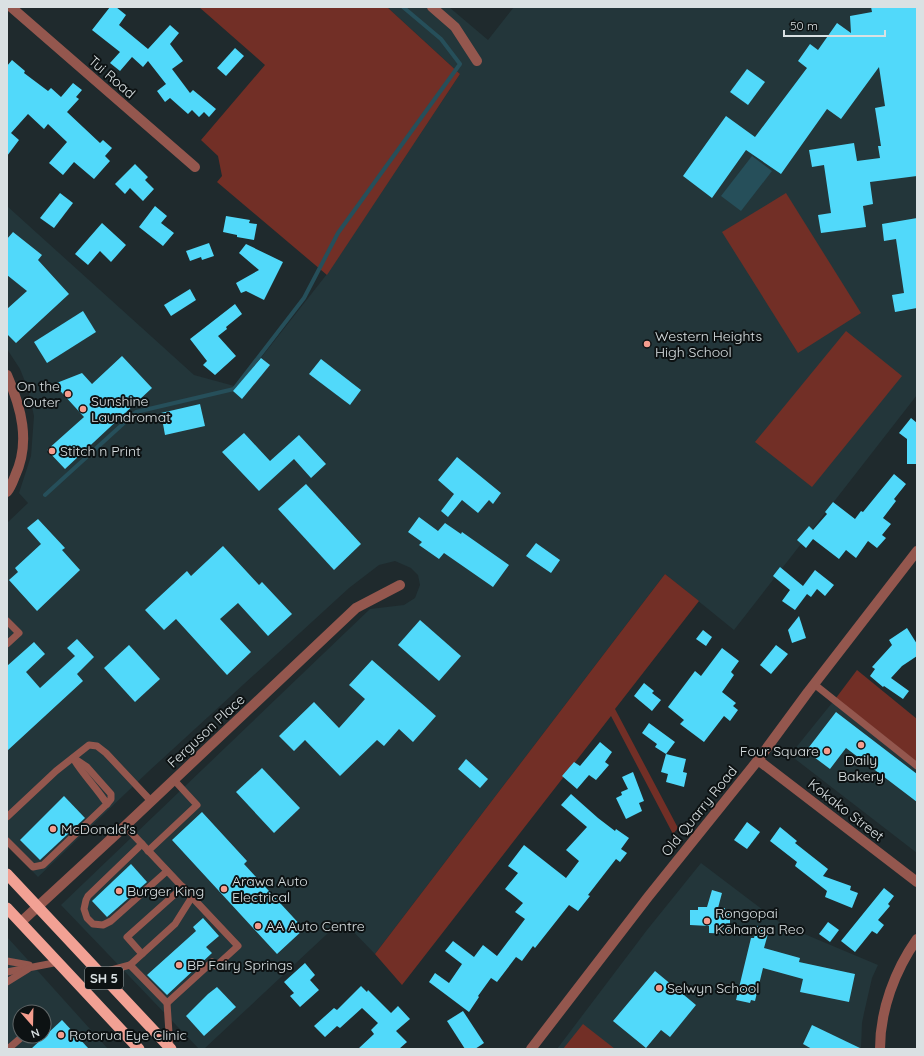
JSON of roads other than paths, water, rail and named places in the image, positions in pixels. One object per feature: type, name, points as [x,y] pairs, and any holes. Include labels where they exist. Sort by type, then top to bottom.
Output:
[{"type":"highway","name":"SH 5","points":[[7,874],[171,1049]]},
{"type":"highway","name":"SH 5","points":[[7,908],[59,962],[137,1048]]},
{"type":"street","name":"Tui Road","points":[[11,7],[195,167]]},
{"type":"street","points":[[432,7],[455,26],[477,61]]},
{"type":"street","points":[[7,375],[16,394],[22,420],[24,442],[20,465],[7,492]]},
{"type":"street","name":"Old Quarry Road","points":[[530,1049],[648,897],[758,760],[814,684],[917,551]]},
{"type":"street","name":"Ferguson Place","points":[[21,922],[152,801],[356,608],[400,586]]},
{"type":"street","name":"Kokako Street","points":[[758,760],[917,882]]},
{"type":"street","points":[[880,1049],[882,1023],[887,999],[897,974],[910,948],[917,939]]},
{"type":"lane","points":[[7,644],[19,633],[8,625]]},
{"type":"lane","points":[[814,684],[917,766]]},
{"type":"lane","points":[[7,817],[56,771],[89,745],[97,746],[106,753],[152,801]]},
{"type":"lane","points":[[7,841],[33,867],[43,865],[111,799],[111,794],[87,767],[73,758]]},
{"type":"lane","points":[[148,850],[197,805],[174,780]]},
{"type":"lane","points":[[125,826],[238,946],[216,966],[212,962],[167,1003]]},
{"type":"lane","points":[[142,844],[88,896],[84,909],[87,918],[93,924],[103,925],[111,921],[167,870]]},
{"type":"lane","points":[[142,954],[127,937],[182,886]]},
{"type":"lane","points":[[100,973],[130,965],[175,924],[192,897]]},
{"type":"lane","points":[[7,961],[34,966]]},
{"type":"lane","points":[[7,972],[59,962]]},
{"type":"lane","points":[[130,965],[167,1003],[171,1049]]},
{"type":"lane","points":[[7,966],[34,966]]},
{"type":"lane","points":[[7,977],[34,966]]},
{"type":"lane","points":[[7,982],[34,966]]},
{"type":"water","points":[[752,156],[772,171],[741,211],[721,196]]},
{"type":"waterway","points":[[45,495],[136,412],[234,389],[304,298],[338,233],[460,64],[441,39],[403,7]]},
{"type":"place","name":"Western Heights High School","points":[[647,344]]},
{"type":"place","name":"On the Outer","points":[[68,394]]},
{"type":"place","name":"Sunshine Laundromat","points":[[83,409]]},
{"type":"place","name":"Stitch n Print","points":[[52,451]]},
{"type":"place","name":"Daily Bakery","points":[[861,745]]},
{"type":"place","name":"Four Square","points":[[827,751]]},
{"type":"place","name":"McDonald's","points":[[53,829]]},
{"type":"place","name":"Arawa Auto Electrical","points":[[224,889]]},
{"type":"place","name":"Burger King","points":[[119,891]]},
{"type":"place","name":"Rongopai Kōhanga Reo","points":[[707,921]]},
{"type":"place","name":"AA Auto Centre","points":[[258,926]]},
{"type":"place","name":"BP Fairy Springs","points":[[179,965]]},
{"type":"place","name":"Selwyn School","points":[[659,988]]},
{"type":"place","name":"Rotorua Eye Clinic","points":[[61,1035]]}]
